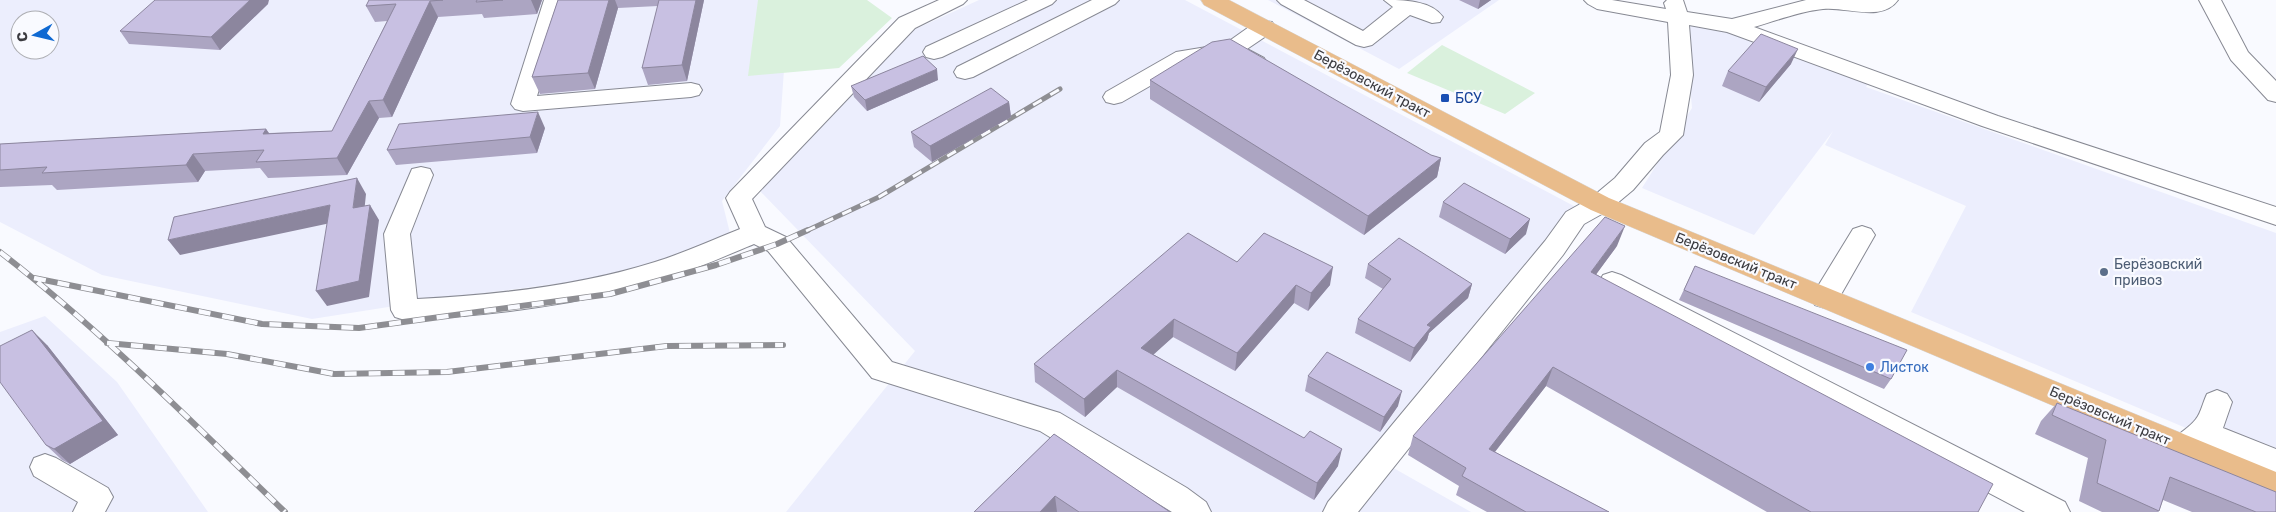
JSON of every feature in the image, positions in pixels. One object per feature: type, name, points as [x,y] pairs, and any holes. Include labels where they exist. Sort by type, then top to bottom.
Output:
[{"type":"main road","name":"Берёзовский тракт","points":[[1212,0],[1600,204],[1825,298],[2190,442],[2276,486]]},
{"type":"street","points":[[556,0],[523,104],[691,90]]},
{"type":"street","points":[[956,0],[907,23],[739,198],[755,233],[777,244],[882,370],[1050,422],[1176,497],[1195,512]]},
{"type":"street","points":[[934,52],[1045,0]]},
{"type":"street","points":[[965,72],[1108,0]]},
{"type":"street","points":[[1288,0],[1364,40],[1402,3],[1432,17]]},
{"type":"street","points":[[1595,0],[1604,6],[1676,9],[1732,26],[1990,121],[2276,216]]},
{"type":"street","points":[[1732,26],[1823,2],[1858,6],[1880,4],[1887,0]]},
{"type":"street","points":[[2210,0],[2239,55],[2276,95]]},
{"type":"street","points":[[1339,512],[1554,248],[1575,218],[1600,204],[1624,184],[1654,149],[1670,135],[1682,75],[1676,9]]},
{"type":"street","points":[[1114,97],[1184,57],[1232,49],[1275,74]]},
{"type":"street","points":[[421,175],[397,234],[405,310],[454,308],[564,294],[657,272],[755,233]]},
{"type":"street","points":[[1825,298],[1862,235]]},
{"type":"street","points":[[1612,282],[2054,512]]},
{"type":"street","points":[[2190,442],[2210,424],[2217,402]]},
{"type":"street","points":[[2190,442],[2224,440],[2276,462]]},
{"type":"street","points":[[45,467],[97,497],[89,512]]},
{"type":"lane","points":[[1232,49],[1264,27]]},
{"type":"shaded area","points":[[0,0],[789,0],[780,126],[722,201],[731,237],[610,277],[452,297],[312,319],[102,275],[0,222]]},
{"type":"shaded area","points":[[979,0],[1185,0],[1587,213],[1390,466],[1471,512],[786,512],[915,351],[759,190],[907,33]]},
{"type":"shaded area","points":[[1268,0],[1499,0],[1399,69]]},
{"type":"shaded area","name":"Берёзовский привоз","points":[[1684,16],[1871,79],[1866,87],[2276,233],[2276,466],[1911,312],[1966,206],[1825,145],[1833,131],[1754,235],[1642,188],[1692,108]]},
{"type":"shaded area","points":[[45,316],[117,382],[208,512],[0,512],[0,332]]},
{"type":"green space","points":[[758,0],[867,0],[892,18],[839,68],[748,76]]},
{"type":"green space","points":[[1442,45],[1535,93],[1505,114],[1407,73]]},
{"type":"building","points":[[155,0],[250,0],[211,37],[120,31]]},
{"type":"building","points":[[369,0],[443,0],[430,1],[383,100],[369,101],[337,158],[256,162],[264,150],[193,154],[186,165],[42,173],[47,167],[0,170],[0,144],[266,129],[263,134],[332,131],[396,4],[366,6]]},
{"type":"building","points":[[477,0],[503,0],[476,2]]},
{"type":"building","points":[[558,0],[609,0],[588,73],[532,77]]},
{"type":"building","points":[[659,0],[696,0],[682,65],[642,68]]},
{"type":"building","points":[[1761,34],[1798,49],[1766,87],[1728,71]]},
{"type":"building","points":[[1230,39],[1431,155],[1441,158],[1368,216],[1150,80],[1212,42]]},
{"type":"building","points":[[923,56],[937,69],[865,100],[851,86]]},
{"type":"building","points":[[991,88],[1009,102],[930,146],[911,132]]},
{"type":"building","points":[[538,112],[530,137],[387,150],[399,124]]},
{"type":"building","points":[[357,178],[353,208],[370,205],[359,281],[316,291],[330,205],[168,240],[174,217]]},
{"type":"building","points":[[1464,183],[1530,219],[1510,239],[1443,202]]},
{"type":"building","points":[[1605,217],[1625,226],[1591,272],[1993,484],[1978,512],[1811,512],[1553,367],[1489,449],[1609,512],[1526,512],[1462,476],[1466,468],[1413,436]]},
{"type":"building","points":[[1188,233],[1237,262],[1264,233],[1333,267],[1311,293],[1296,285],[1237,353],[1174,319],[1141,348],[1304,438],[1310,431],[1342,449],[1317,483],[1117,370],[1084,399],[1034,364]]},
{"type":"building","points":[[1399,238],[1472,284],[1427,325],[1431,327],[1414,348],[1358,319],[1391,279],[1368,264]]},
{"type":"building","points":[[1695,266],[1907,350],[1891,379],[1684,290]]},
{"type":"building","points":[[32,330],[103,421],[54,449],[46,445],[0,382],[0,346]]},
{"type":"building","points":[[1327,352],[1402,391],[1384,417],[1308,376]]},
{"type":"building","points":[[2057,403],[2276,492],[2276,512],[2256,512],[2170,477],[2159,511],[2097,483],[2106,440],[2052,415]]},
{"type":"building","points":[[1054,434],[1170,512],[1079,512],[1055,496],[1040,512],[974,512]]},
{"type":"railway","points":[[806,231],[879,197],[1060,89]]},
{"type":"railway","points":[[34,278],[262,324],[359,328],[610,294],[716,265],[777,244],[808,230]]},
{"type":"railway","points":[[0,252],[38,282],[108,343]]},
{"type":"railway","points":[[108,343],[227,354],[334,374],[447,372],[667,346],[783,345]]},
{"type":"railway","points":[[108,343],[285,512]]},
{"type":"place","name":"БСУ","points":[[1445,98]]},
{"type":"place","name":"Берёзовский привоз","points":[[2104,272]]},
{"type":"place","name":"Листок","points":[[1870,367]]}]
